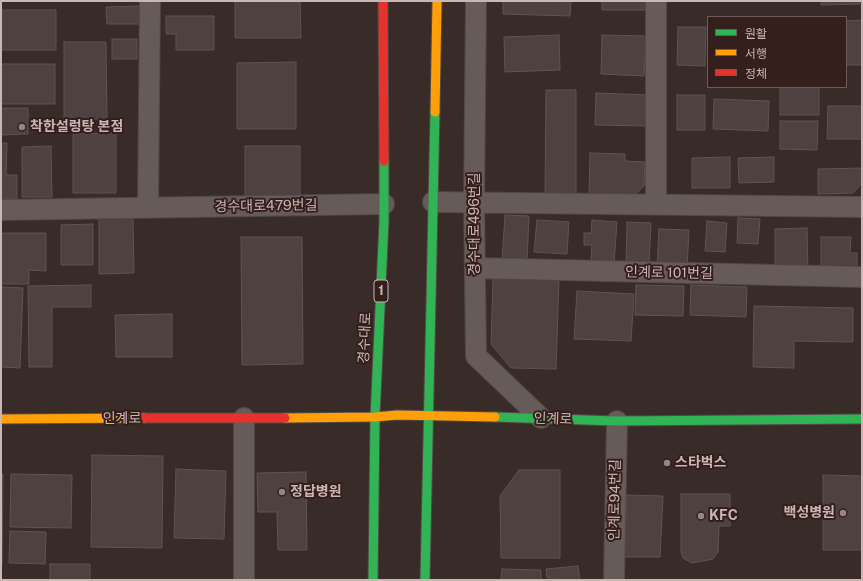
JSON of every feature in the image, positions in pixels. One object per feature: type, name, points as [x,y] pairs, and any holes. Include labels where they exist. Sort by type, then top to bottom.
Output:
[{"type":"main road","name":"경수대로","points":[[373,580],[375,417],[384,204],[383,1]]},
{"type":"main road","points":[[425,580],[437,1]]},
{"type":"main road","name":"인계로","points":[[1,419],[375,417],[397,415],[617,421],[862,419]]},
{"type":"street","points":[[148,208],[150,1]]},
{"type":"street","name":"경수대로496번길","points":[[476,1],[474,202],[476,356],[541,418]]},
{"type":"street","points":[[656,1],[656,205]]},
{"type":"street","points":[[433,202],[862,207]]},
{"type":"street","name":"경수대로479번길","points":[[1,210],[384,204]]},
{"type":"street","name":"인계로 101번길","points":[[475,268],[862,277]]},
{"type":"street","points":[[244,418],[244,580]]},
{"type":"street","name":"인계로94번길","points":[[614,580],[617,421]]},
{"type":"building","points":[[235,1],[300,1],[301,38],[235,38]]},
{"type":"building","points":[[503,1],[571,1],[570,16],[503,14]]},
{"type":"building","points":[[602,1],[646,1],[646,10],[602,10]]},
{"type":"building","points":[[821,1],[860,1],[860,4],[821,5]]},
{"type":"building","points":[[140,6],[140,24],[107,24],[106,7]]},
{"type":"building","points":[[1,10],[56,10],[56,50],[1,50]]},
{"type":"building","points":[[166,16],[214,16],[214,50],[176,50],[176,34],[166,34]]},
{"type":"building","points":[[862,20],[862,65],[847,65],[847,21]]},
{"type":"building","points":[[678,27],[706,27],[705,66],[677,65]]},
{"type":"building","points":[[559,35],[560,70],[505,72],[504,37]]},
{"type":"building","points":[[602,35],[646,36],[644,76],[601,74]]},
{"type":"building","points":[[112,39],[137,39],[137,59],[112,59]]},
{"type":"building","points":[[64,42],[106,42],[107,119],[64,119]]},
{"type":"building","points":[[296,62],[296,129],[237,129],[237,63]]},
{"type":"building","points":[[1,64],[55,64],[55,104],[1,104]]},
{"type":"building","points":[[780,88],[819,88],[819,115],[780,115]]},
{"type":"building","points":[[546,90],[576,90],[576,196],[545,196]]},
{"type":"building","points":[[596,93],[649,95],[648,126],[595,125]]},
{"type":"building","points":[[677,95],[705,95],[705,130],[677,130]]},
{"type":"building","points":[[714,99],[769,101],[768,131],[713,129]]},
{"type":"building","points":[[828,106],[862,106],[862,139],[827,139]]},
{"type":"building","points":[[1,108],[28,108],[28,134],[1,135]]},
{"type":"building","points":[[780,121],[818,121],[817,150],[780,149]]},
{"type":"building","points":[[116,133],[116,193],[73,193],[73,134]]},
{"type":"building","points":[[1,143],[7,143],[6,175],[17,175],[17,199],[1,199]]},
{"type":"building","points":[[51,146],[52,197],[22,197],[22,147]]},
{"type":"building","points":[[245,146],[300,146],[300,198],[245,198]]},
{"type":"building","points":[[590,153],[625,154],[625,161],[645,162],[644,186],[634,195],[589,195]]},
{"type":"building","points":[[730,157],[730,188],[692,188],[692,158]]},
{"type":"building","points":[[774,157],[774,182],[739,183],[738,158]]},
{"type":"building","points":[[862,168],[862,183],[853,193],[818,194],[818,169]]},
{"type":"building","points":[[505,215],[529,216],[527,262],[502,261]]},
{"type":"building","points":[[99,217],[133,217],[134,273],[99,274]]},
{"type":"building","points":[[738,218],[760,219],[758,244],[737,243]]},
{"type":"building","points":[[537,220],[569,222],[567,254],[534,252]]},
{"type":"building","points":[[592,220],[617,222],[614,263],[591,261],[592,245],[584,245],[584,233],[591,233]]},
{"type":"building","points":[[707,221],[727,223],[725,252],[705,251]]},
{"type":"building","points":[[627,222],[651,223],[649,265],[626,265]]},
{"type":"building","points":[[93,224],[93,265],[61,265],[61,225]]},
{"type":"building","points":[[807,228],[808,271],[775,266],[775,229]]},
{"type":"building","points":[[659,229],[689,230],[687,269],[657,268]]},
{"type":"building","points":[[3,233],[46,233],[46,271],[29,270],[29,284],[1,284],[1,236]]},
{"type":"building","points":[[241,237],[302,237],[303,364],[242,365]]},
{"type":"building","points":[[821,237],[851,237],[850,253],[857,253],[857,271],[821,271]]},
{"type":"building","points":[[493,278],[559,279],[556,369],[511,368],[491,344]]},
{"type":"building","points":[[91,285],[91,307],[52,307],[52,367],[29,367],[28,286]]},
{"type":"building","points":[[636,285],[684,286],[683,316],[635,315]]},
{"type":"building","points":[[691,285],[747,287],[746,317],[690,315]]},
{"type":"building","points":[[1,287],[23,288],[20,368],[1,367]]},
{"type":"building","points":[[577,291],[634,294],[631,341],[574,339]]},
{"type":"building","points":[[754,306],[853,308],[853,342],[794,341],[794,368],[753,367]]},
{"type":"building","points":[[172,314],[172,357],[116,357],[115,315]]},
{"type":"building","points":[[92,455],[163,456],[162,548],[91,547]]},
{"type":"building","points":[[176,469],[226,471],[224,539],[174,538]]},
{"type":"building","points":[[519,470],[560,470],[560,558],[501,558],[500,496]]},
{"type":"building","name":"정답병원","points":[[306,472],[307,550],[278,550],[277,512],[258,512],[257,473]]},
{"type":"building","points":[[1,474],[3,474],[2,565],[1,565]]},
{"type":"building","points":[[11,474],[72,475],[71,528],[10,527]]},
{"type":"building","name":"백성병원","points":[[823,475],[862,476],[862,550],[823,550]]},
{"type":"building","points":[[681,494],[730,494],[730,526],[719,526],[718,552],[713,559],[692,563],[683,558],[681,552]]},
{"type":"building","points":[[627,495],[663,496],[660,557],[624,557]]},
{"type":"building","points":[[10,531],[46,532],[45,564],[9,563]]},
{"type":"building","points":[[50,564],[90,564],[90,580],[50,580]]},
{"type":"building","points":[[578,566],[580,580],[553,580],[553,578],[547,578],[546,569]]},
{"type":"building","points":[[502,569],[541,570],[541,580],[501,580]]},
{"type":"traffic: fast","points":[[425,580],[435,112]]},
{"type":"traffic: fast","points":[[373,580],[375,417],[384,221],[384,161]]},
{"type":"traffic: fast","points":[[495,417],[617,421],[862,419]]},
{"type":"traffic: slow","points":[[435,112],[437,1]]},
{"type":"traffic: slow","points":[[285,418],[375,417],[397,415],[495,417]]},
{"type":"traffic: slow","points":[[1,419],[144,418]]},
{"type":"traffic: jam","points":[[383,1],[384,161]]},
{"type":"traffic: jam","points":[[144,418],[285,418]]},
{"type":"place","name":"착한설렁탕 본점","points":[[22,127]]},
{"type":"place","name":"스타벅스","points":[[667,463]]},
{"type":"place","name":"정답병원","points":[[282,492]]},
{"type":"place","name":"백성병원","points":[[843,513]]},
{"type":"place","name":"KFC","points":[[701,516]]}]
